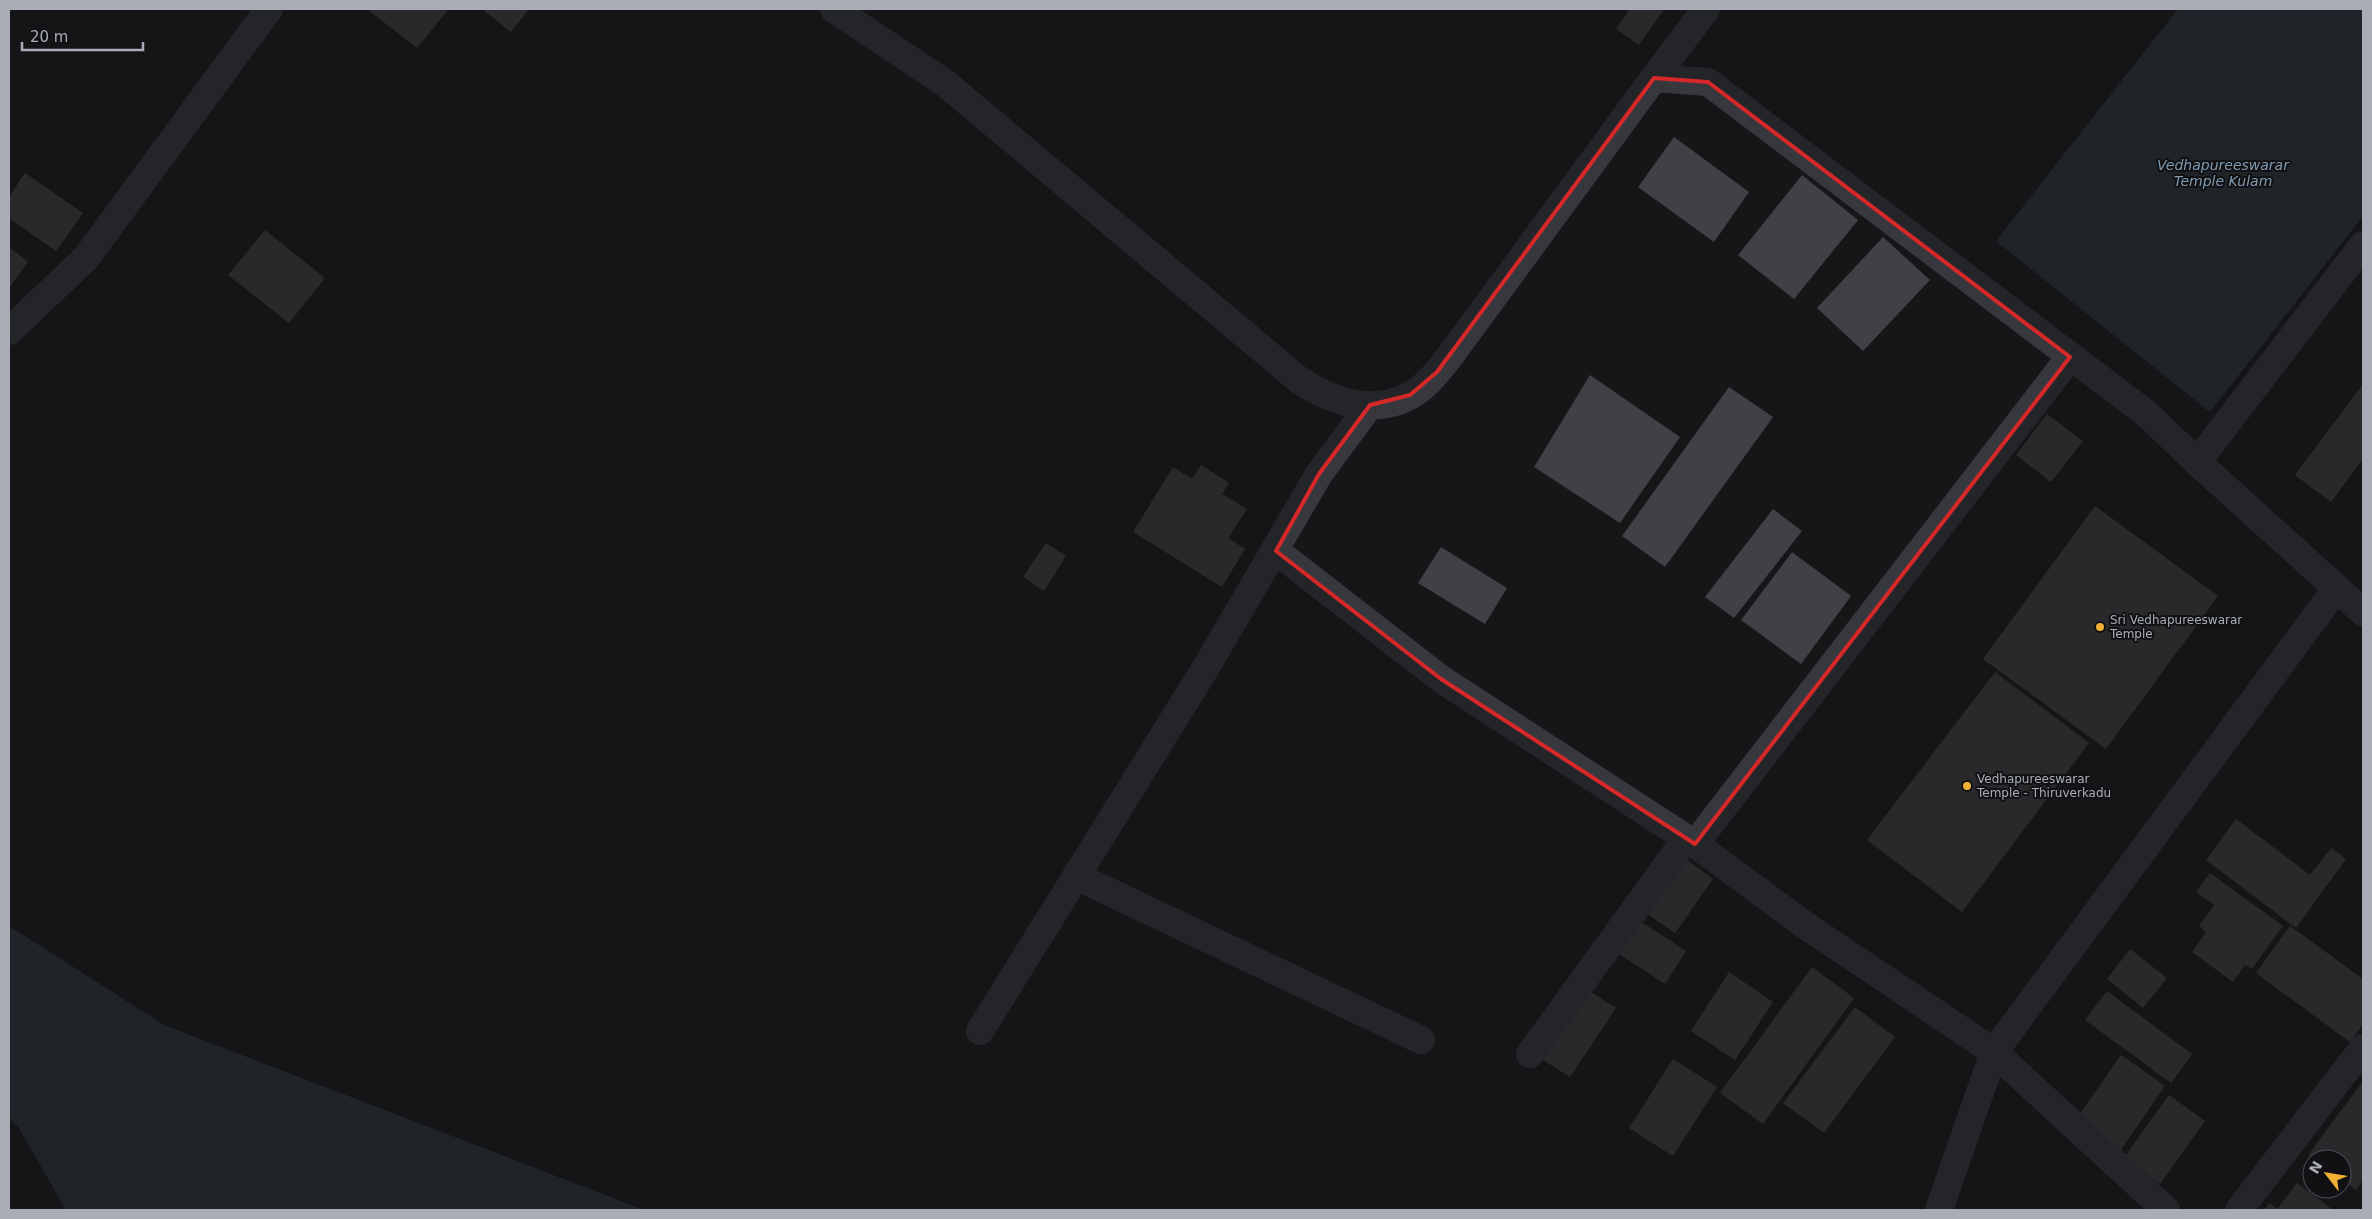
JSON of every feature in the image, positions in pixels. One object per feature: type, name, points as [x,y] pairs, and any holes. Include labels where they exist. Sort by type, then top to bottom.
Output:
[{"type":"street","points":[[9,331],[86,258],[269,9]]},
{"type":"street","points":[[834,9],[944,83],[1299,380],[1336,400],[1358,406],[1384,404],[1410,395],[1437,372],[1706,9]]},
{"type":"street","points":[[1654,78],[1708,82],[2147,414],[2363,612]]},
{"type":"street","points":[[2198,462],[2363,244]]},
{"type":"street","points":[[1530,1054],[1691,841],[2070,357]]},
{"type":"street","points":[[980,1031],[1276,551],[1319,474],[1370,405]]},
{"type":"street","points":[[1276,551],[1441,679],[1691,841],[1805,925],[1994,1052],[2166,1210]]},
{"type":"street","points":[[1939,1210],[1994,1052],[2336,589]]},
{"type":"street","points":[[1076,876],[1421,1040]]},
{"type":"street","points":[[2239,1210],[2363,1048]]},
{"type":"highlighted area","points":[[1654,78],[1708,82],[2070,357],[1695,844],[1441,679],[1276,551],[1319,474],[1370,405],[1410,395],[1437,372]]},
{"type":"water","name":"Vedhapureeswarar Temple Kulam","points":[[2178,9],[2363,9],[2363,216],[2210,412],[1996,241]]},
{"type":"water","points":[[9,926],[164,1025],[644,1210],[66,1210],[19,1128],[9,1118]]},
{"type":"building","points":[[367,9],[444,9],[447,11],[417,48]]},
{"type":"building","points":[[482,9],[529,9],[511,32]]},
{"type":"building","points":[[1630,9],[1664,9],[1639,45],[1616,29]]},
{"type":"building","points":[[1674,137],[1749,192],[1714,242],[1638,187]]},
{"type":"building","points":[[25,173],[83,213],[56,251],[9,218],[9,197]]},
{"type":"building","points":[[1802,175],[1858,220],[1794,299],[1738,255]]},
{"type":"building","points":[[265,230],[325,278],[289,323],[228,275]]},
{"type":"building","points":[[1883,237],[1930,280],[1863,351],[1817,308]]},
{"type":"building","points":[[9,247],[28,262],[9,288]]},
{"type":"building","points":[[1590,375],[1680,437],[1620,523],[1534,467]]},
{"type":"building","points":[[2363,384],[2363,459],[2331,502],[2295,475]]},
{"type":"building","points":[[1729,387],[1773,417],[1665,567],[1622,536]]},
{"type":"building","points":[[2047,414],[2083,441],[2051,482],[2016,455]]},
{"type":"building","points":[[1201,465],[1229,483],[1222,494],[1247,509],[1228,538],[1245,549],[1222,587],[1133,532],[1173,467],[1192,479]]},
{"type":"building","name":"Sri Vedhapureeswarar Temple","points":[[2095,506],[2218,596],[2106,749],[1983,659]]},
{"type":"building","points":[[1773,509],[1802,531],[1734,618],[1705,597]]},
{"type":"building","points":[[1046,543],[1066,556],[1044,591],[1023,577]]},
{"type":"building","points":[[1441,547],[1507,588],[1485,624],[1418,583]]},
{"type":"building","points":[[1792,552],[1851,596],[1801,664],[1741,620]]},
{"type":"building","points":[[1995,672],[2089,743],[1962,912],[1867,840]]},
{"type":"building","points":[[2236,819],[2310,875],[2331,848],[2346,859],[2296,928],[2206,860]]},
{"type":"building","points":[[1682,856],[1713,879],[1675,933],[1643,911]]},
{"type":"building","points":[[2210,873],[2283,926],[2252,969],[2245,965],[2233,982],[2192,952],[2206,932],[2199,926],[2214,905],[2196,892]]},
{"type":"building","points":[[1634,917],[1686,951],[1665,984],[1613,950]]},
{"type":"building","points":[[2290,926],[2363,979],[2363,1024],[2350,1042],[2256,973]]},
{"type":"building","points":[[2130,949],[2167,978],[2143,1008],[2107,979]]},
{"type":"building","points":[[1812,967],[1854,998],[1763,1124],[1720,1093]]},
{"type":"building","points":[[1729,972],[1773,1002],[1735,1060],[1691,1031]]},
{"type":"building","points":[[1586,989],[1616,1008],[1570,1077],[1540,1058]]},
{"type":"building","points":[[2107,991],[2192,1054],[2171,1083],[2085,1020]]},
{"type":"building","points":[[1855,1007],[1895,1037],[1824,1133],[1783,1103]]},
{"type":"building","points":[[2121,1055],[2165,1086],[2118,1154],[2074,1122]]},
{"type":"building","points":[[1673,1059],[1717,1087],[1673,1156],[1629,1128]]},
{"type":"building","points":[[2363,1081],[2363,1180],[2356,1190],[2352,1187],[2352,1149],[2312,1149]]},
{"type":"building","points":[[2169,1095],[2205,1121],[2160,1184],[2124,1158]]},
{"type":"building","points":[[2297,1183],[2302,1187],[2302,1199],[2318,1199],[2333,1210],[2264,1210],[2270,1203],[2277,1209]]},
{"type":"place","name":"Sri Vedhapureeswarar Temple","points":[[2100,627]]},
{"type":"place","name":"Vedhapureeswarar Temple - Thiruverkadu","points":[[1967,786]]}]
